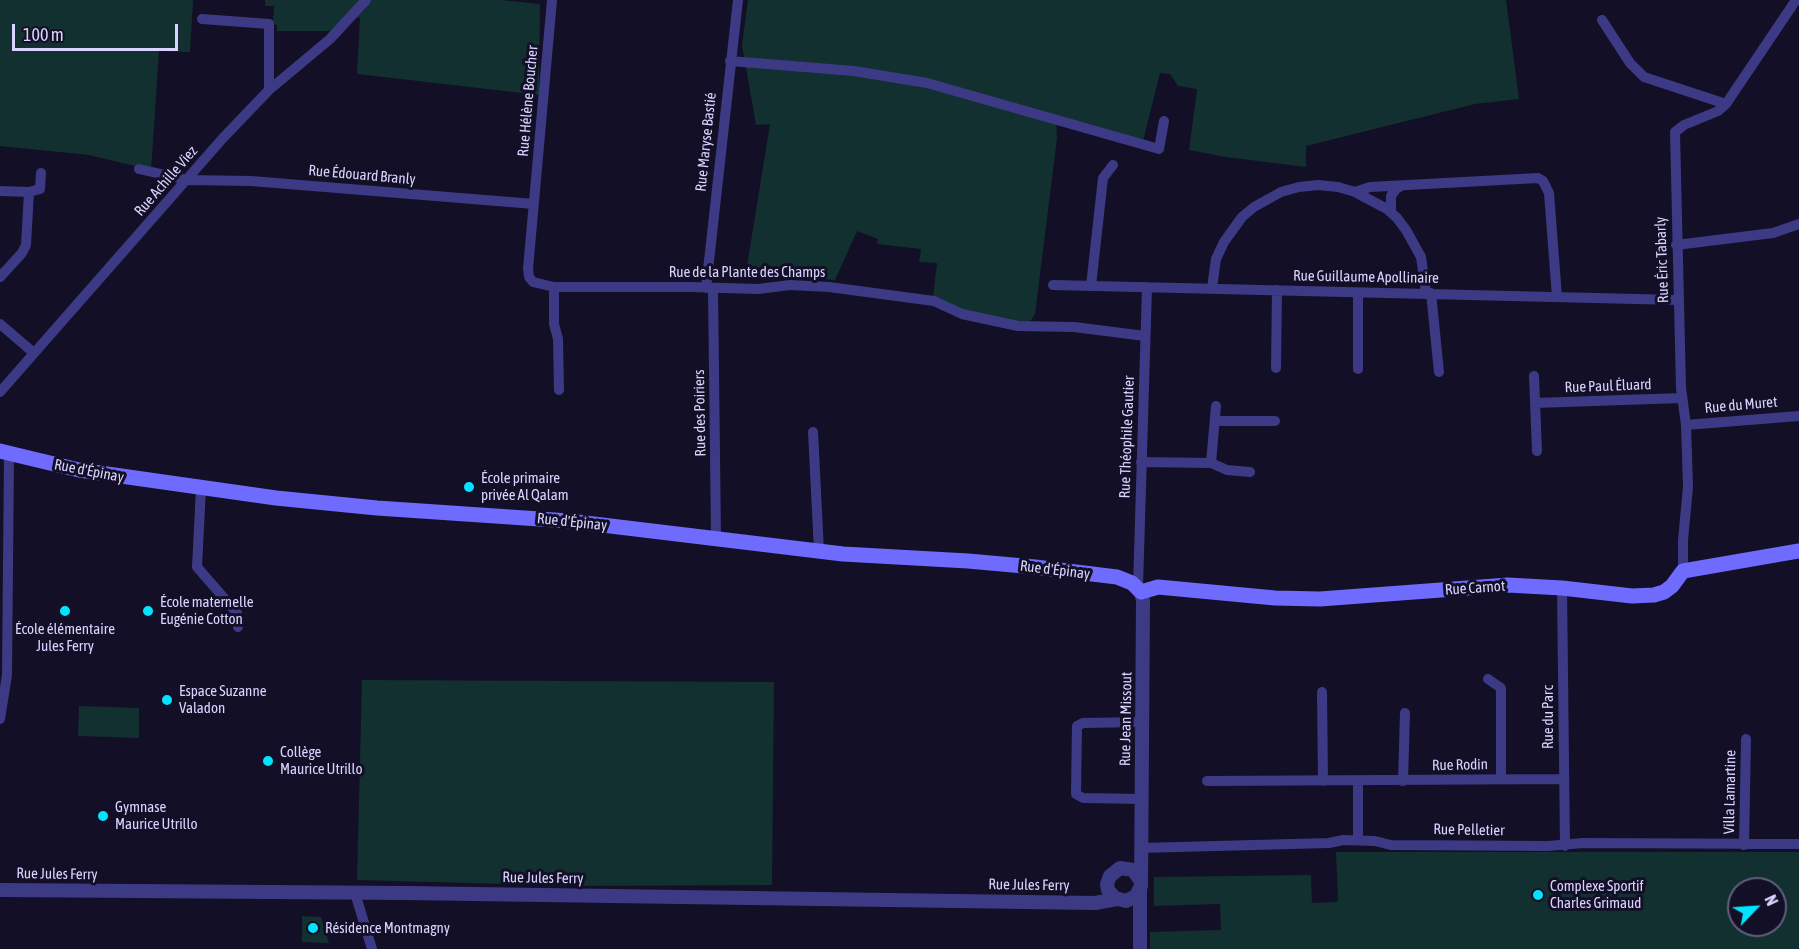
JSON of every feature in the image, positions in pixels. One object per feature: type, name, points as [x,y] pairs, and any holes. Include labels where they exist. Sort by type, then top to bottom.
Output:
[{"type":"main road","name":"Rue d'Épinay","points":[[4,453],[79,470],[276,498],[377,508],[569,521],[819,551],[1035,567],[1117,578],[1126,580],[1139,590]]},
{"type":"main road","points":[[1683,572],[1799,551]]},
{"type":"main road","name":"Rue Carnot","points":[[1139,590],[1158,587],[1275,598],[1320,599],[1508,585],[1632,596],[1664,592],[1683,572]]},
{"type":"street","name":"Rue Achille Viez","points":[[0,392],[223,138],[269,90],[330,39],[366,0]]},
{"type":"street","name":"Rue Hélène Boucher","points":[[534,204],[552,0]]},
{"type":"street","name":"Rue Maryse Bastié","points":[[710,288],[730,61],[738,0]]},
{"type":"street","name":"Rue Éric Tabarly","points":[[1683,572],[1683,540],[1688,487],[1676,245],[1676,132],[1684,125],[1718,111],[1726,105],[1796,0]]},
{"type":"street","points":[[202,19],[269,24],[269,90]]},
{"type":"street","points":[[1602,20],[1630,63],[1644,77],[1726,105]]},
{"type":"street","points":[[730,61],[854,71],[927,83],[1159,148],[1164,121]]},
{"type":"street","points":[[1091,286],[1103,178],[1113,165]]},
{"type":"street","name":"Rue Édouard Branly","points":[[140,169],[187,180],[251,182],[534,204]]},
{"type":"street","points":[[0,191],[29,192],[40,189],[41,173]]},
{"type":"street","points":[[1355,192],[1370,187],[1531,177],[1543,181],[1549,193],[1557,297]]},
{"type":"street","points":[[1212,288],[1216,259],[1224,242],[1237,223],[1254,207],[1281,192],[1299,187],[1318,185],[1355,192],[1391,212],[1416,246],[1428,293],[1439,372]]},
{"type":"street","points":[[1391,212],[1391,196],[1401,186]]},
{"type":"street","points":[[0,278],[22,253],[26,245],[29,192]]},
{"type":"street","name":"Rue de la Plante des Champs","points":[[534,204],[529,277],[533,282],[554,287],[758,289],[790,285],[858,290],[934,301],[962,314],[1018,326],[1074,327],[1145,336]]},
{"type":"street","points":[[1676,245],[1773,233],[1799,224]]},
{"type":"street","name":"Rue Guillaume Apollinaire","points":[[1053,285],[1678,300]]},
{"type":"street","points":[[554,287],[559,390]]},
{"type":"street","name":"Rue Théophile Gautier","points":[[1139,590],[1147,287]]},
{"type":"street","name":"Rue des Poiriers","points":[[710,288],[716,538]]},
{"type":"street","points":[[1276,368],[1277,290]]},
{"type":"street","points":[[1358,293],[1358,369]]},
{"type":"street","points":[[0,324],[34,353]]},
{"type":"street","points":[[1534,376],[1537,451]]},
{"type":"street","name":"Rue Paul Éluard","points":[[1535,403],[1682,398]]},
{"type":"street","points":[[1212,463],[1216,406]]},
{"type":"street","name":"Rue du Muret","points":[[1686,425],[1799,416]]},
{"type":"street","points":[[1215,421],[1275,421]]},
{"type":"street","points":[[813,432],[819,551]]},
{"type":"street","points":[[0,719],[7,675],[4,453]]},
{"type":"street","points":[[1141,462],[1212,463],[1227,470],[1250,472]]},
{"type":"street","points":[[201,488],[197,567],[237,613],[238,627]]},
{"type":"street","name":"Rue du Parc","points":[[1562,588],[1564,846]]},
{"type":"street","name":"Rue Jean Missout","points":[[1139,590],[1143,602],[1140,848],[1132,892],[1140,922],[1140,949]]},
{"type":"street","points":[[1488,679],[1501,688],[1501,779]]},
{"type":"street","points":[[1322,692],[1323,781]]},
{"type":"street","points":[[1403,781],[1405,713]]},
{"type":"street","points":[[1141,799],[1083,798],[1076,794],[1077,726],[1083,723],[1142,722]]},
{"type":"street","name":"Villa Lamartine","points":[[1744,845],[1746,739]]},
{"type":"street","name":"Rue Rodin","points":[[1207,781],[1358,782],[1563,779]]},
{"type":"street","points":[[1358,782],[1358,840]]},
{"type":"street","name":"Rue Pelletier","points":[[1140,848],[1329,843],[1343,840],[1391,845],[1799,844]]},
{"type":"street","points":[[1122,868],[1140,848]]},
{"type":"street","points":[[1107,884],[1110,894],[1132,892],[1133,870],[1122,868]]},
{"type":"street","name":"Rue Jules Ferry","points":[[1085,903],[1107,884],[1111,874],[1122,868]]},
{"type":"street","name":"Rue Jules Ferry","points":[[0,890],[584,895],[1085,903],[1100,903],[1132,892]]},
{"type":"street","points":[[355,893],[372,949]]},
{"type":"green space","points":[[0,0],[193,0],[190,52],[159,51],[151,170],[89,155],[0,146]]},
{"type":"green space","points":[[265,0],[501,0],[540,4],[539,95],[357,74],[360,18],[348,15],[336,31],[277,31],[277,25],[273,24],[274,6],[265,6]]},
{"type":"green space","points":[[748,0],[1506,0],[1519,99],[1475,104],[1306,146],[1306,167],[1189,150],[1197,89],[1178,86],[1170,74],[1160,73],[1143,141],[1056,119],[1057,138],[1035,314],[1026,323],[966,311],[933,297],[937,263],[919,262],[921,249],[877,244],[878,239],[857,231],[835,280],[746,272],[770,124],[756,125],[742,45]]},
{"type":"green space","points":[[362,680],[774,682],[772,885],[580,886],[357,880]]},
{"type":"green space","points":[[79,706],[139,708],[139,738],[78,736]]},
{"type":"green space","name":"Complexe Sportif Charles Grimaud","points":[[1336,852],[1799,852],[1799,949],[1150,949],[1150,932],[1221,930],[1220,904],[1154,906],[1154,877],[1311,875],[1312,903],[1338,900]]},
{"type":"green space","points":[[302,916],[321,917],[329,943],[302,942]]},
{"type":"place","name":"École primaire privée Al Qalam","points":[[469,487]]},
{"type":"place","name":"École élémentaire Jules Ferry","points":[[65,611]]},
{"type":"place","name":"École maternelle Eugénie Cotton","points":[[148,611]]},
{"type":"place","name":"Espace Suzanne Valadon","points":[[167,700]]},
{"type":"place","name":"Collège Maurice Utrillo","points":[[268,761]]},
{"type":"place","name":"Gymnase Maurice Utrillo","points":[[103,816]]},
{"type":"place","name":"Complexe Sportif Charles Grimaud","points":[[1538,895]]},
{"type":"place","name":"Résidence Montmagny","points":[[313,928]]}]
